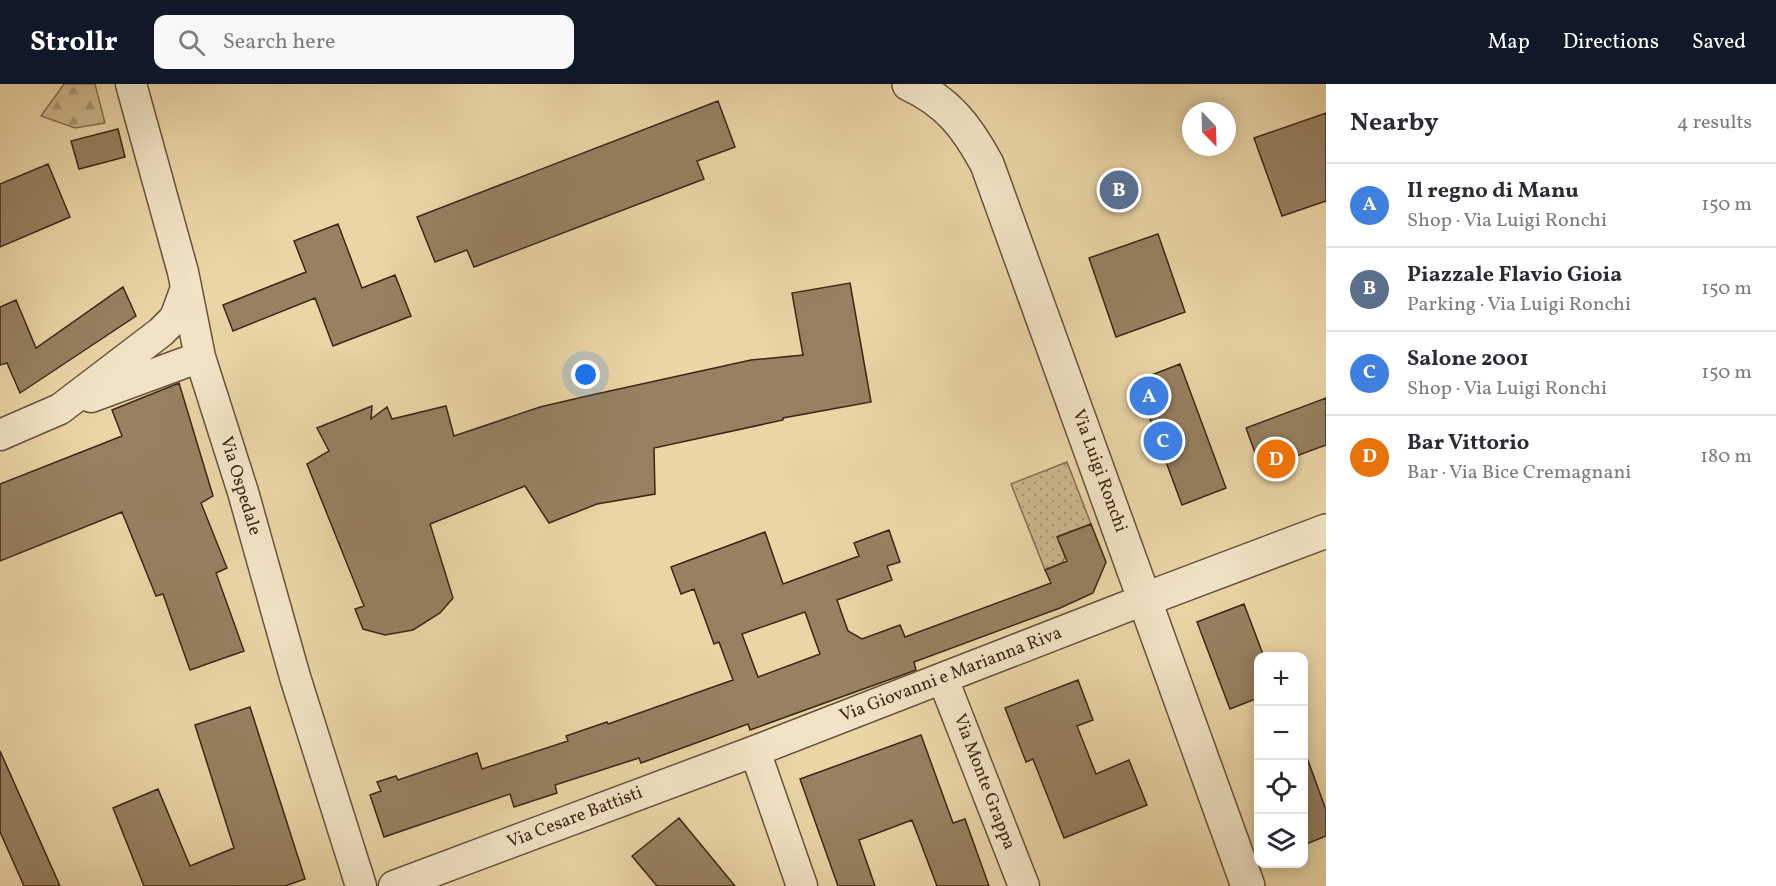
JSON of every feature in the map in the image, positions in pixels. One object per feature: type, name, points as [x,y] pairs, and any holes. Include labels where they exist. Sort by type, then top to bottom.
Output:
[{"type":"street","name":"Via Ospedale","points":[[131,84],[186,288],[200,357],[243,492],[295,677],[361,886]]},
{"type":"street","name":"Via Luigi Ronchi","points":[[909,84],[938,100],[953,113],[966,128],[987,164],[1248,886]]},
{"type":"street","points":[[60,409],[161,332],[175,318],[186,288]]},
{"type":"street","points":[[0,435],[60,409],[200,357]]},
{"type":"street","points":[[1146,599],[1326,531]]},
{"type":"street","name":"Via Giovanni e Marianna Riva","points":[[755,751],[1146,599]]},
{"type":"street","name":"Via Monte Grappa","points":[[943,679],[1024,886]]},
{"type":"street","points":[[755,751],[802,886]]},
{"type":"street","name":"Via Cesare Battisti","points":[[394,886],[755,751]]},
{"type":"green space","points":[[64,84],[95,84],[105,123],[75,128],[41,116]]},
{"type":"green space","points":[[1067,462],[1091,524],[1058,536],[1065,557],[1062,563],[1045,570],[1011,484]]},
{"type":"building","points":[[718,101],[735,147],[697,161],[704,179],[474,267],[467,250],[435,262],[417,217]]},
{"type":"building","points":[[1326,113],[1326,201],[1282,216],[1254,138]]},
{"type":"building","points":[[118,129],[125,157],[79,169],[71,141]]},
{"type":"building","points":[[48,164],[70,217],[0,247],[0,184]]},
{"type":"building","points":[[338,224],[362,288],[395,275],[411,316],[333,346],[315,298],[233,331],[223,305],[306,272],[294,241]]},
{"type":"building","points":[[1158,234],[1185,312],[1116,337],[1089,258]]},
{"type":"building","points":[[850,283],[871,402],[783,418],[783,420],[654,448],[655,494],[597,504],[549,523],[525,486],[430,524],[453,598],[440,613],[413,630],[385,635],[363,629],[355,609],[364,606],[307,464],[329,451],[317,428],[372,406],[371,419],[387,407],[392,419],[446,406],[454,436],[540,407],[587,396],[751,360],[803,355],[792,293]]},
{"type":"building","points":[[123,287],[136,316],[20,393],[7,363],[0,365],[0,307],[16,300],[36,348]]},
{"type":"building","points":[[1180,364],[1226,488],[1182,505],[1136,381]]},
{"type":"building","points":[[179,383],[213,496],[201,503],[227,568],[216,573],[244,651],[190,670],[163,594],[156,596],[122,512],[0,561],[0,484],[122,436],[112,410]]},
{"type":"building","points":[[1326,398],[1326,445],[1261,469],[1246,428]]},
{"type":"building","points":[[1091,524],[1106,562],[1093,593],[1060,608],[914,662],[916,670],[750,730],[748,724],[641,763],[639,758],[555,785],[557,793],[514,807],[510,794],[384,837],[370,795],[381,791],[377,782],[396,776],[398,780],[477,753],[482,769],[568,741],[566,736],[607,722],[608,724],[733,680],[719,642],[714,644],[694,589],[681,594],[671,567],[765,532],[783,584],[859,556],[854,543],[889,530],[900,562],[887,566],[892,580],[837,600],[848,631],[862,639],[900,625],[905,637],[1051,583],[1045,570],[1067,561],[1057,537]],"holes":[[[805,612],[820,654],[758,677],[742,634]]]},
{"type":"building","points":[[1244,604],[1262,652],[1254,652],[1254,700],[1230,709],[1197,622]]},
{"type":"building","points":[[1078,680],[1093,720],[1077,726],[1096,774],[1129,760],[1147,805],[1064,838],[1033,759],[1026,762],[1005,708]]},
{"type":"building","points":[[250,707],[305,879],[285,886],[144,886],[113,808],[158,789],[190,866],[234,848],[195,725]]},
{"type":"building","points":[[921,735],[953,823],[965,819],[989,886],[937,886],[912,820],[859,840],[875,886],[838,886],[800,779]]},
{"type":"building","points":[[0,751],[60,886],[24,886],[0,832]]},
{"type":"building","points":[[1308,760],[1326,810],[1326,836],[1308,843]]},
{"type":"building","points":[[679,818],[735,886],[657,886],[632,856]]},
{"type":"place","name":"Piazzale Flavio Gioia","points":[[1119,190]]},
{"type":"place","name":"Il regno di Manu","points":[[1149,396]]},
{"type":"place","name":"Salone 2001","points":[[1163,441]]},
{"type":"place","name":"Bar Vittorio","points":[[1276,459]]}]
